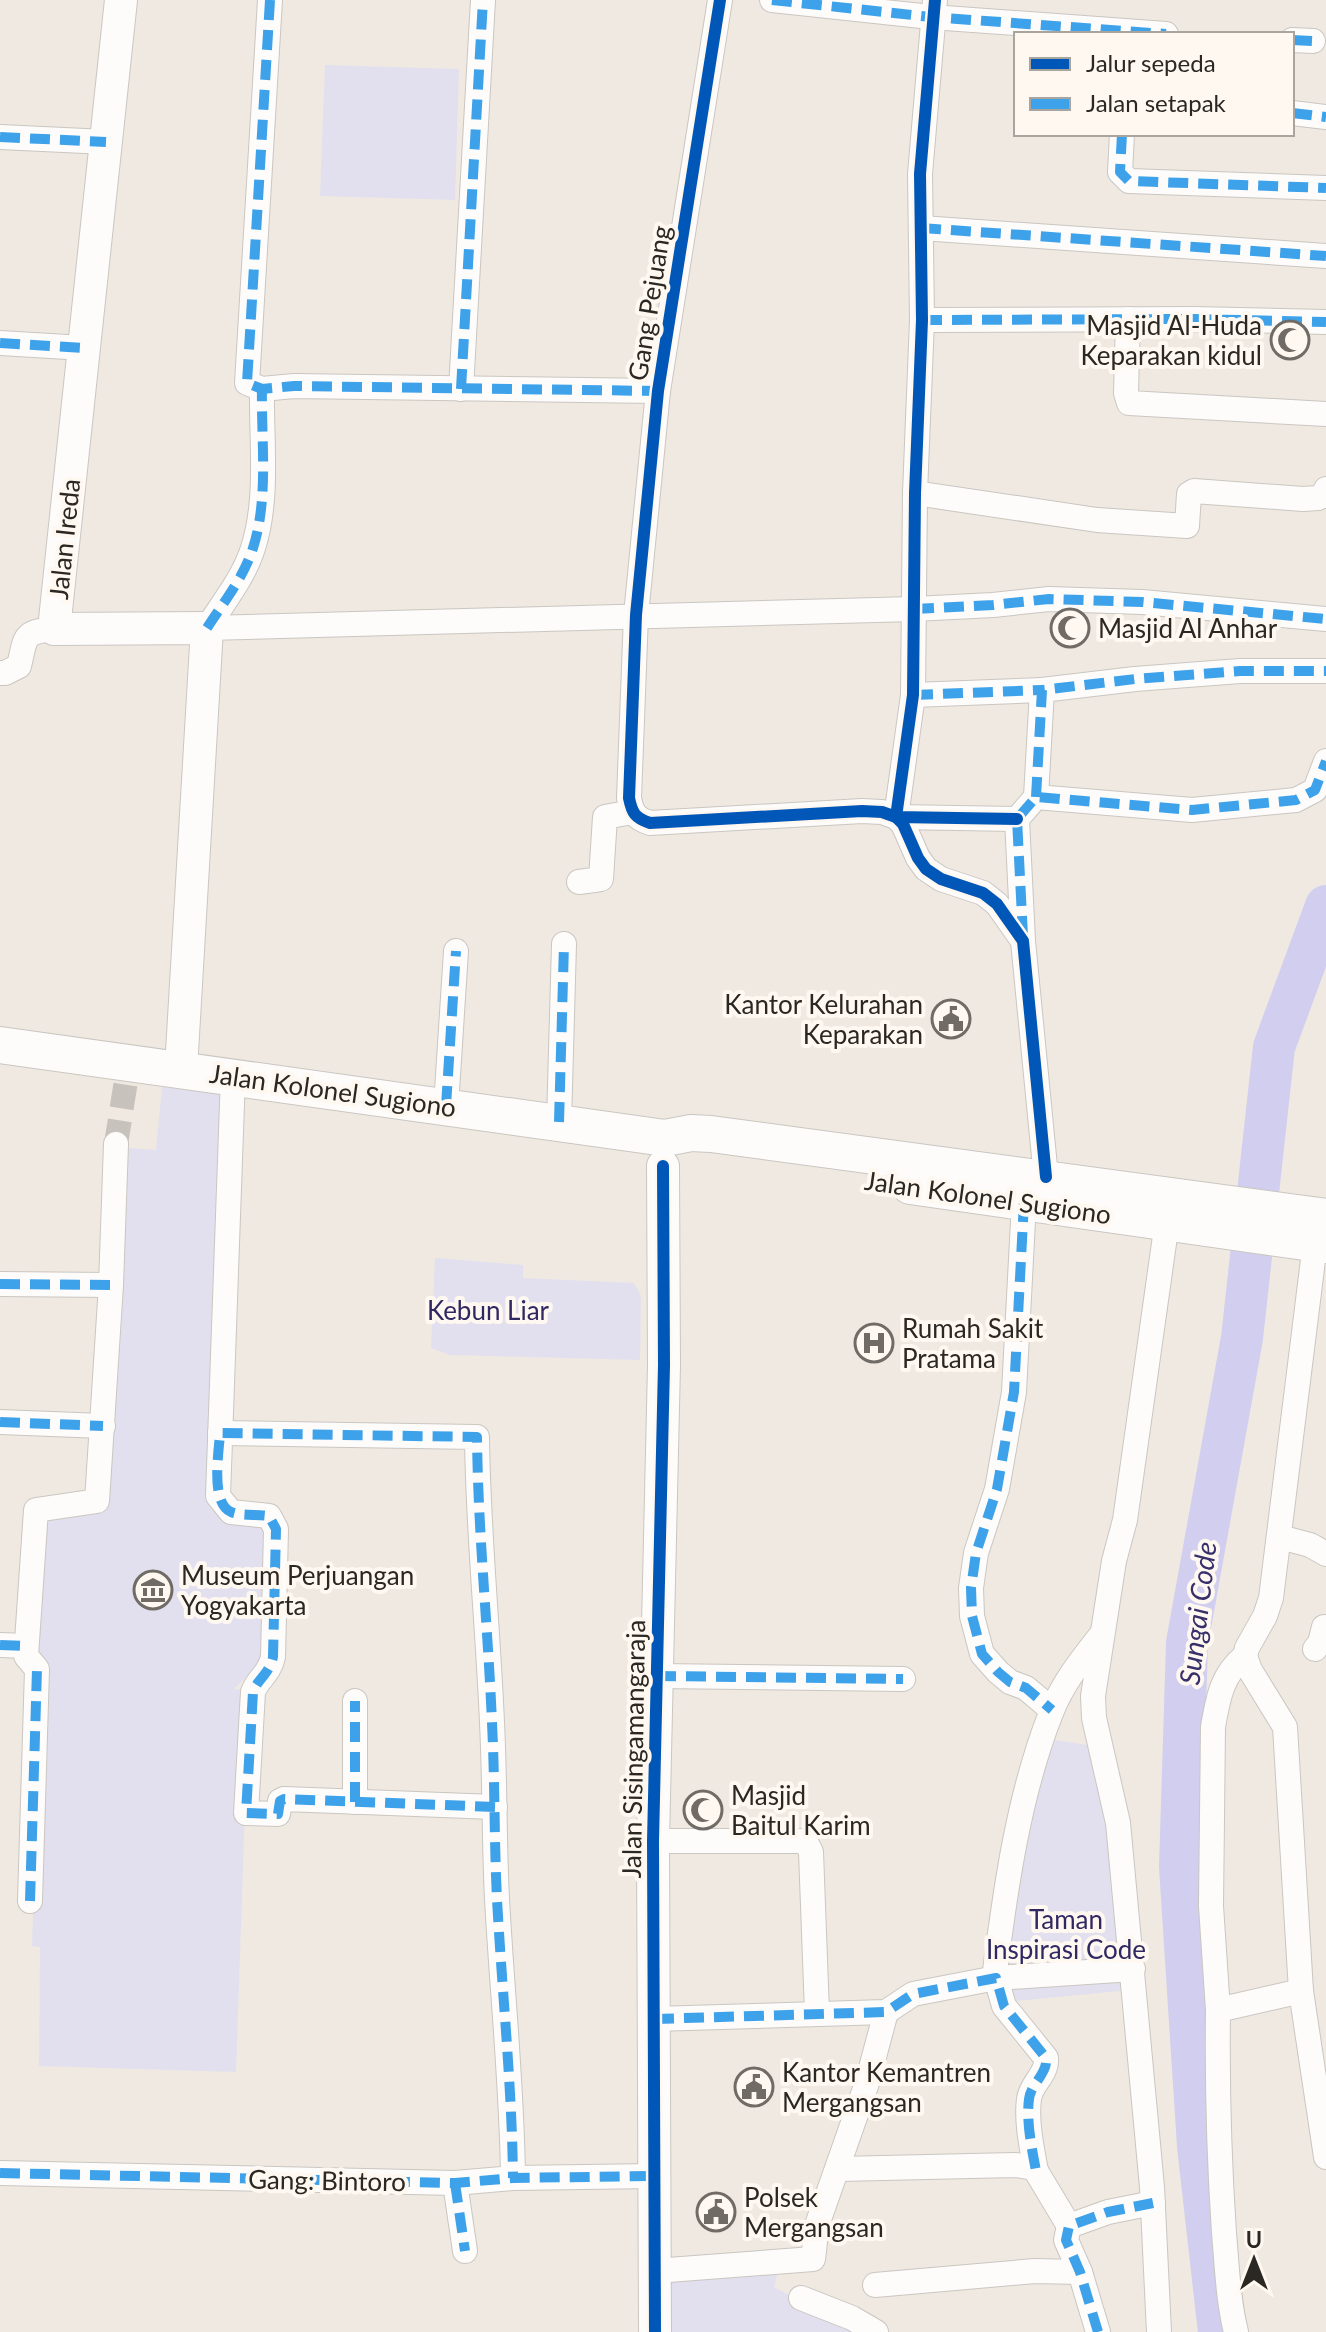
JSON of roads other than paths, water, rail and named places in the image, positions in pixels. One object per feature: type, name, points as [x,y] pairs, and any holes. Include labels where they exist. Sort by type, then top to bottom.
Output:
[{"type":"main road","name":"Jalan Kolonel Sugiono","points":[[0,1045],[559,1122],[687,1156],[1021,1188],[1172,1214],[1316,1232]]},
{"type":"street","name":"Jalan Ireda","points":[[121,0],[54,629],[207,628]]},
{"type":"street","points":[[270,0],[247,375],[250,387],[658,391]]},
{"type":"street","points":[[461,389],[483,0]]},
{"type":"street","name":"Gang Pejuang","points":[[632,812],[629,798],[636,615],[658,391],[720,0]]},
{"type":"street","points":[[772,0],[933,8],[1148,32]]},
{"type":"street","points":[[896,817],[913,695],[915,493],[922,320],[920,174],[933,8]]},
{"type":"street","points":[[1294,113],[1326,117]]},
{"type":"street","points":[[1122,136],[1120,172],[1129,181],[1326,188]]},
{"type":"street","points":[[0,137],[106,142]]},
{"type":"street","points":[[921,228],[1326,256]]},
{"type":"street","points":[[1128,319],[1126,393],[1129,403],[1326,414]]},
{"type":"street","points":[[922,320],[1326,322]]},
{"type":"street","points":[[0,343],[84,348]]},
{"type":"street","points":[[181,1069],[207,628],[253,549],[261,509],[262,389]]},
{"type":"street","points":[[915,493],[1097,520],[1187,526],[1189,494],[1194,491],[1303,499],[1325,495],[1326,489]]},
{"type":"street","points":[[207,628],[914,609],[1049,599],[1142,602],[1326,619]]},
{"type":"street","points":[[0,673],[19,666],[26,638],[34,631],[54,629]]},
{"type":"street","points":[[913,695],[1042,690],[1240,671],[1326,671]]},
{"type":"street","points":[[1042,690],[1036,797],[1017,819],[1023,941],[1021,1188],[1014,1392],[997,1489],[976,1553],[971,1588],[972,1616],[982,1654],[1010,1682],[1026,1688],[1052,1710]]},
{"type":"street","points":[[1036,797],[1192,810],[1296,800],[1315,790],[1326,761]]},
{"type":"street","points":[[579,882],[601,879],[605,817],[632,812],[638,819],[650,823],[862,811],[882,812],[896,817],[1017,819]]},
{"type":"street","points":[[896,817],[903,824],[926,869],[941,879],[983,893],[997,904],[1023,941]]},
{"type":"street","points":[[559,1122],[564,944]]},
{"type":"street","points":[[446,1106],[456,951]]},
{"type":"street","points":[[233,1076],[218,1496],[231,1512],[269,1516],[276,1529],[273,1657],[271,1670],[253,1692],[246,1813],[278,1814],[280,1801],[284,1799],[495,1807]]},
{"type":"street","points":[[30,1901],[37,1669],[26,1656],[26,1646],[36,1510],[97,1501],[111,1285],[116,1144]]},
{"type":"street","name":"Jalan Sisingamangaraja","points":[[655,2332],[653,1841],[664,1365],[664,1152]]},
{"type":"street","points":[[1159,2332],[1153,2203],[1118,1823],[1094,1718],[1095,1676],[1114,1561],[1125,1520],[1172,1214]]},
{"type":"street","points":[[1316,1232],[1269,1609],[1245,1656],[1250,1670],[1285,1727],[1301,1991],[1326,2157]]},
{"type":"street","points":[[0,1284],[111,1285]]},
{"type":"street","points":[[0,1422],[103,1426]]},
{"type":"street","points":[[220,1433],[477,1437],[478,1523],[485,1588],[497,1899],[513,2126],[513,2178]]},
{"type":"street","points":[[1280,1537],[1310,1545],[1326,1554]]},
{"type":"street","points":[[1315,1649],[1320,1643],[1325,1621]]},
{"type":"street","points":[[1091,2329],[1080,2272],[1066,2240],[1069,2226],[1036,2171],[1029,2096],[1047,2066],[1046,2058],[1004,2006],[995,1965],[1030,1778],[1052,1710],[1074,1670],[1105,1630]]},
{"type":"street","points":[[0,1645],[26,1646]]},
{"type":"street","points":[[1236,2332],[1231,2310],[1217,2121],[1218,2010],[1211,1906],[1213,1727],[1225,1677],[1245,1656]]},
{"type":"street","points":[[656,1676],[903,1679]]},
{"type":"street","points":[[355,1701],[355,1802]]},
{"type":"street","points":[[653,1841],[801,1841],[807,1844],[811,1852],[817,2013]]},
{"type":"street","points":[[654,2019],[886,2012],[913,1994],[996,1978],[1133,1969]]},
{"type":"street","points":[[1218,2010],[1301,1991]]},
{"type":"street","points":[[655,2271],[813,2259],[817,2225],[867,2083],[886,2012]]},
{"type":"street","points":[[839,2169],[1015,2165],[1036,2171]]},
{"type":"street","name":"Gang: Bintoro","points":[[0,2173],[455,2183],[513,2178],[655,2176]]},
{"type":"street","points":[[455,2183],[465,2251]]},
{"type":"street","points":[[1069,2226],[1108,2212],[1153,2203]]},
{"type":"street","points":[[875,2285],[1035,2271],[1080,2272]]},
{"type":"street","points":[[801,2298],[852,2318],[876,2332]]},
{"type":"waterway","name":"Sungai Code","points":[[1219,2332],[1198,2146],[1180,1867],[1187,1643],[1242,1338],[1274,1047],[1326,906]]},
{"type":"tunnel","points":[[116,1144],[129,1062]]},
{"type":"place","name":"Masjid Al-Huda Keparakan kidul","points":[[1290,340]]},
{"type":"place","name":"Masjid Al Anhar","points":[[1070,628]]},
{"type":"place","name":"Kantor Kelurahan Keparakan","points":[[951,1019]]},
{"type":"place","name":"Rumah Sakit Pratama","points":[[874,1343]]},
{"type":"place","name":"Museum Perjuangan Yogyakarta","points":[[153,1590]]},
{"type":"place","name":"Masjid Baitul Karim","points":[[703,1810]]},
{"type":"place","name":"Kantor Kemantren Mergangsan","points":[[754,2087]]},
{"type":"place","name":"Polsek Mergangsan","points":[[716,2212]]},
{"type":"park label","name":"Kebun Liar","points":[[488,1310]]},
{"type":"park label","name":"Taman Inspirasi Code","points":[[1066,1934]]}]
